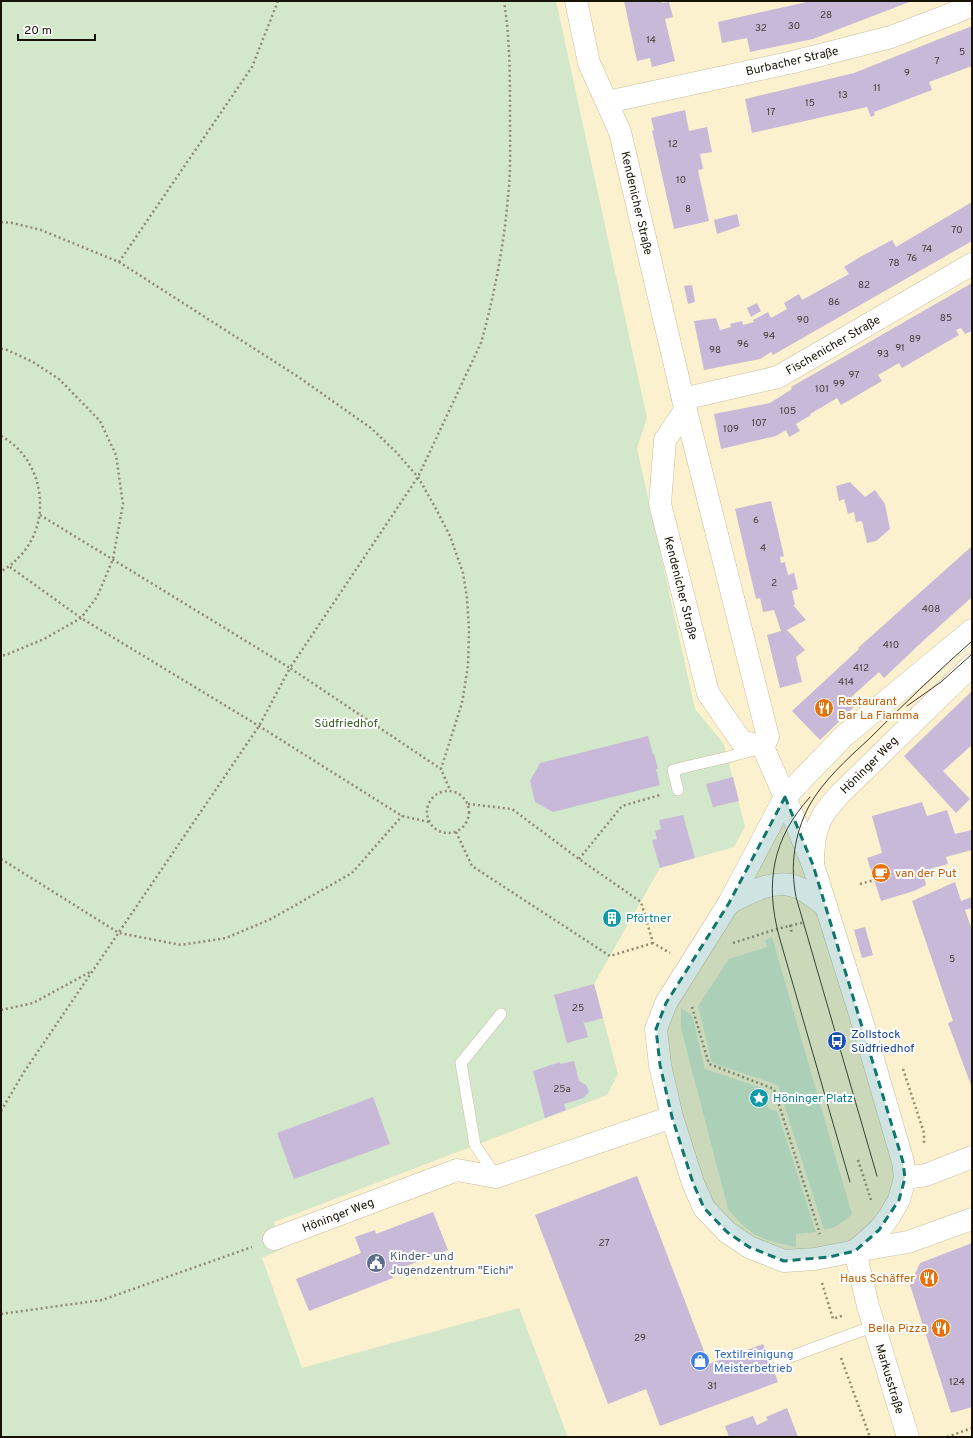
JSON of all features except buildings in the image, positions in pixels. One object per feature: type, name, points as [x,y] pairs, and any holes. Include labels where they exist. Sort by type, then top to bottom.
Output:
[{"type":"street","name":"Kendenicher Straße","points":[[576,1],[589,63],[620,132],[685,404],[768,737],[763,747],[742,741],[708,693],[660,504],[665,440],[685,404]]},
{"type":"street","name":"Burbacher Straße","points":[[607,102],[793,62],[891,37],[954,14],[972,5]]},
{"type":"street","name":"Fischenicher Straße","points":[[685,404],[778,377],[972,264]]},
{"type":"street","points":[[972,630],[844,736],[784,797],[729,903],[666,1003],[656,1029],[660,1064],[672,1117],[693,1183],[704,1208],[727,1232],[749,1247],[784,1261],[816,1259],[908,1242],[972,1219]]},
{"type":"street","name":"Höninger Weg","points":[[813,865],[814,843],[822,817],[840,794],[972,664]]},
{"type":"street","points":[[763,747],[813,865],[903,1162],[905,1178],[899,1200],[879,1230],[855,1251]]},
{"type":"street","points":[[729,903],[771,885],[782,884],[794,886],[809,893],[827,911]]},
{"type":"street","name":"Höninger Weg","points":[[274,1240],[457,1170],[496,1177],[672,1117]]},
{"type":"street","points":[[905,1178],[926,1175],[972,1157]]},
{"type":"street","name":"Markusstraße","points":[[855,1251],[871,1316],[908,1437]]},
{"type":"lane","points":[[678,790],[673,770],[763,747]]},
{"type":"lane","points":[[496,1177],[475,1145],[461,1063],[501,1014]]},
{"type":"lane","points":[[780,1362],[837,1340],[871,1316]]},
{"type":"path","points":[[120,262],[252,67],[278,1]]},
{"type":"path","points":[[1,1111],[24,1072],[259,726],[290,668],[418,477],[481,343],[487,322],[503,237],[508,196],[510,81],[509,47],[504,1]]},
{"type":"path","points":[[1,222],[13,223],[41,230],[120,262],[297,376],[365,424],[396,452],[418,477],[435,507],[455,549],[463,573],[467,598],[468,665],[465,685],[462,703],[441,769]]},
{"type":"path","points":[[1,348],[33,362],[59,379],[100,421],[116,455],[123,504],[113,559],[97,597],[81,618],[44,639],[1,656]]},
{"type":"path","points":[[1,436],[7,439],[20,451],[31,466],[38,482],[40,498],[40,515],[28,547],[10,567],[1,571]]},
{"type":"path","points":[[40,515],[290,668],[441,769],[450,790]]},
{"type":"path","points":[[10,567],[81,618],[259,726],[402,816],[429,822]]},
{"type":"path","points":[[450,790],[457,792],[464,797],[468,804],[470,814],[466,824],[456,832],[444,833],[434,828],[429,822],[427,816],[428,803],[437,794],[450,790]]},
{"type":"path","points":[[579,859],[622,806],[678,790]]},
{"type":"path","points":[[456,832],[472,866],[610,956],[653,943],[641,902],[579,859],[512,809],[468,804]]},
{"type":"path","points":[[1,859],[119,933],[181,945],[226,938],[271,919],[352,873],[402,816]]},
{"type":"path","points":[[860,884],[874,880]]},
{"type":"path","points":[[730,948],[734,942],[790,925],[827,911]]},
{"type":"path","points":[[790,925],[792,934]]},
{"type":"path","points":[[1,1010],[33,1003],[93,970]]},
{"type":"path","points":[[692,1005],[709,1064],[774,1090],[821,1238],[810,1241],[833,1319],[838,1349],[870,1437]]},
{"type":"path","points":[[902,1066],[924,1133]]},
{"type":"path","points":[[1,1314],[102,1300],[274,1240]]},
{"type":"path","points":[[833,1319],[871,1316]]},
{"type":"path","points":[[947,1437],[972,1428]]},
{"type":"highlighted area","points":[[785,797],[813,865],[903,1162],[905,1178],[899,1200],[879,1230],[855,1251],[829,1257],[784,1261],[749,1247],[727,1232],[704,1208],[693,1183],[672,1117],[660,1065],[656,1029],[666,1003],[729,903]]},
{"type":"green space","name":"Südfriedhof","points":[[1,1],[556,1],[647,418],[637,448],[695,709],[724,744],[745,827],[734,847],[660,868],[594,984],[618,1074],[607,1095],[274,1222],[284,1248],[262,1258],[302,1368],[519,1308],[568,1437],[1,1437]]},
{"type":"green space","points":[[772,937],[852,1214],[846,1220],[832,1228],[824,1230],[778,1085],[712,1063],[698,1006],[729,959],[767,947],[765,940]]},
{"type":"green space","points":[[681,1008],[692,1015],[705,1069],[762,1088],[769,1109],[777,1111],[816,1232],[796,1234],[796,1247],[757,1236],[743,1225],[728,1209],[681,1028]]},
{"type":"tram line","points":[[877,1176],[796,897],[793,873],[795,850],[800,828],[809,806],[828,779],[945,665],[972,641]]},
{"type":"tram line","points":[[907,706],[941,682],[972,654]]},
{"type":"tram line","points":[[810,797],[797,813],[787,829],[780,845],[775,862],[773,898],[779,936],[850,1182]]},
{"type":"place","name":"Restaurant Bar La Fiamma","points":[[824,708]]},
{"type":"place","name":"van der Put","points":[[881,873]]},
{"type":"place","name":"Pförtner","points":[[612,918]]},
{"type":"place","name":"Zollstock Südfriedhof","points":[[837,1041]]},
{"type":"place","name":"Höninger Platz","points":[[759,1098]]},
{"type":"place","name":"Kinder- und Jugendzentrum \"Eichi\"","points":[[376,1263]]},
{"type":"place","name":"Haus Schäffer","points":[[929,1278]]},
{"type":"place","name":"Bella Pizza","points":[[941,1328]]},
{"type":"place","name":"Textilreinigung Meisterbetrieb","points":[[700,1361]]}]
